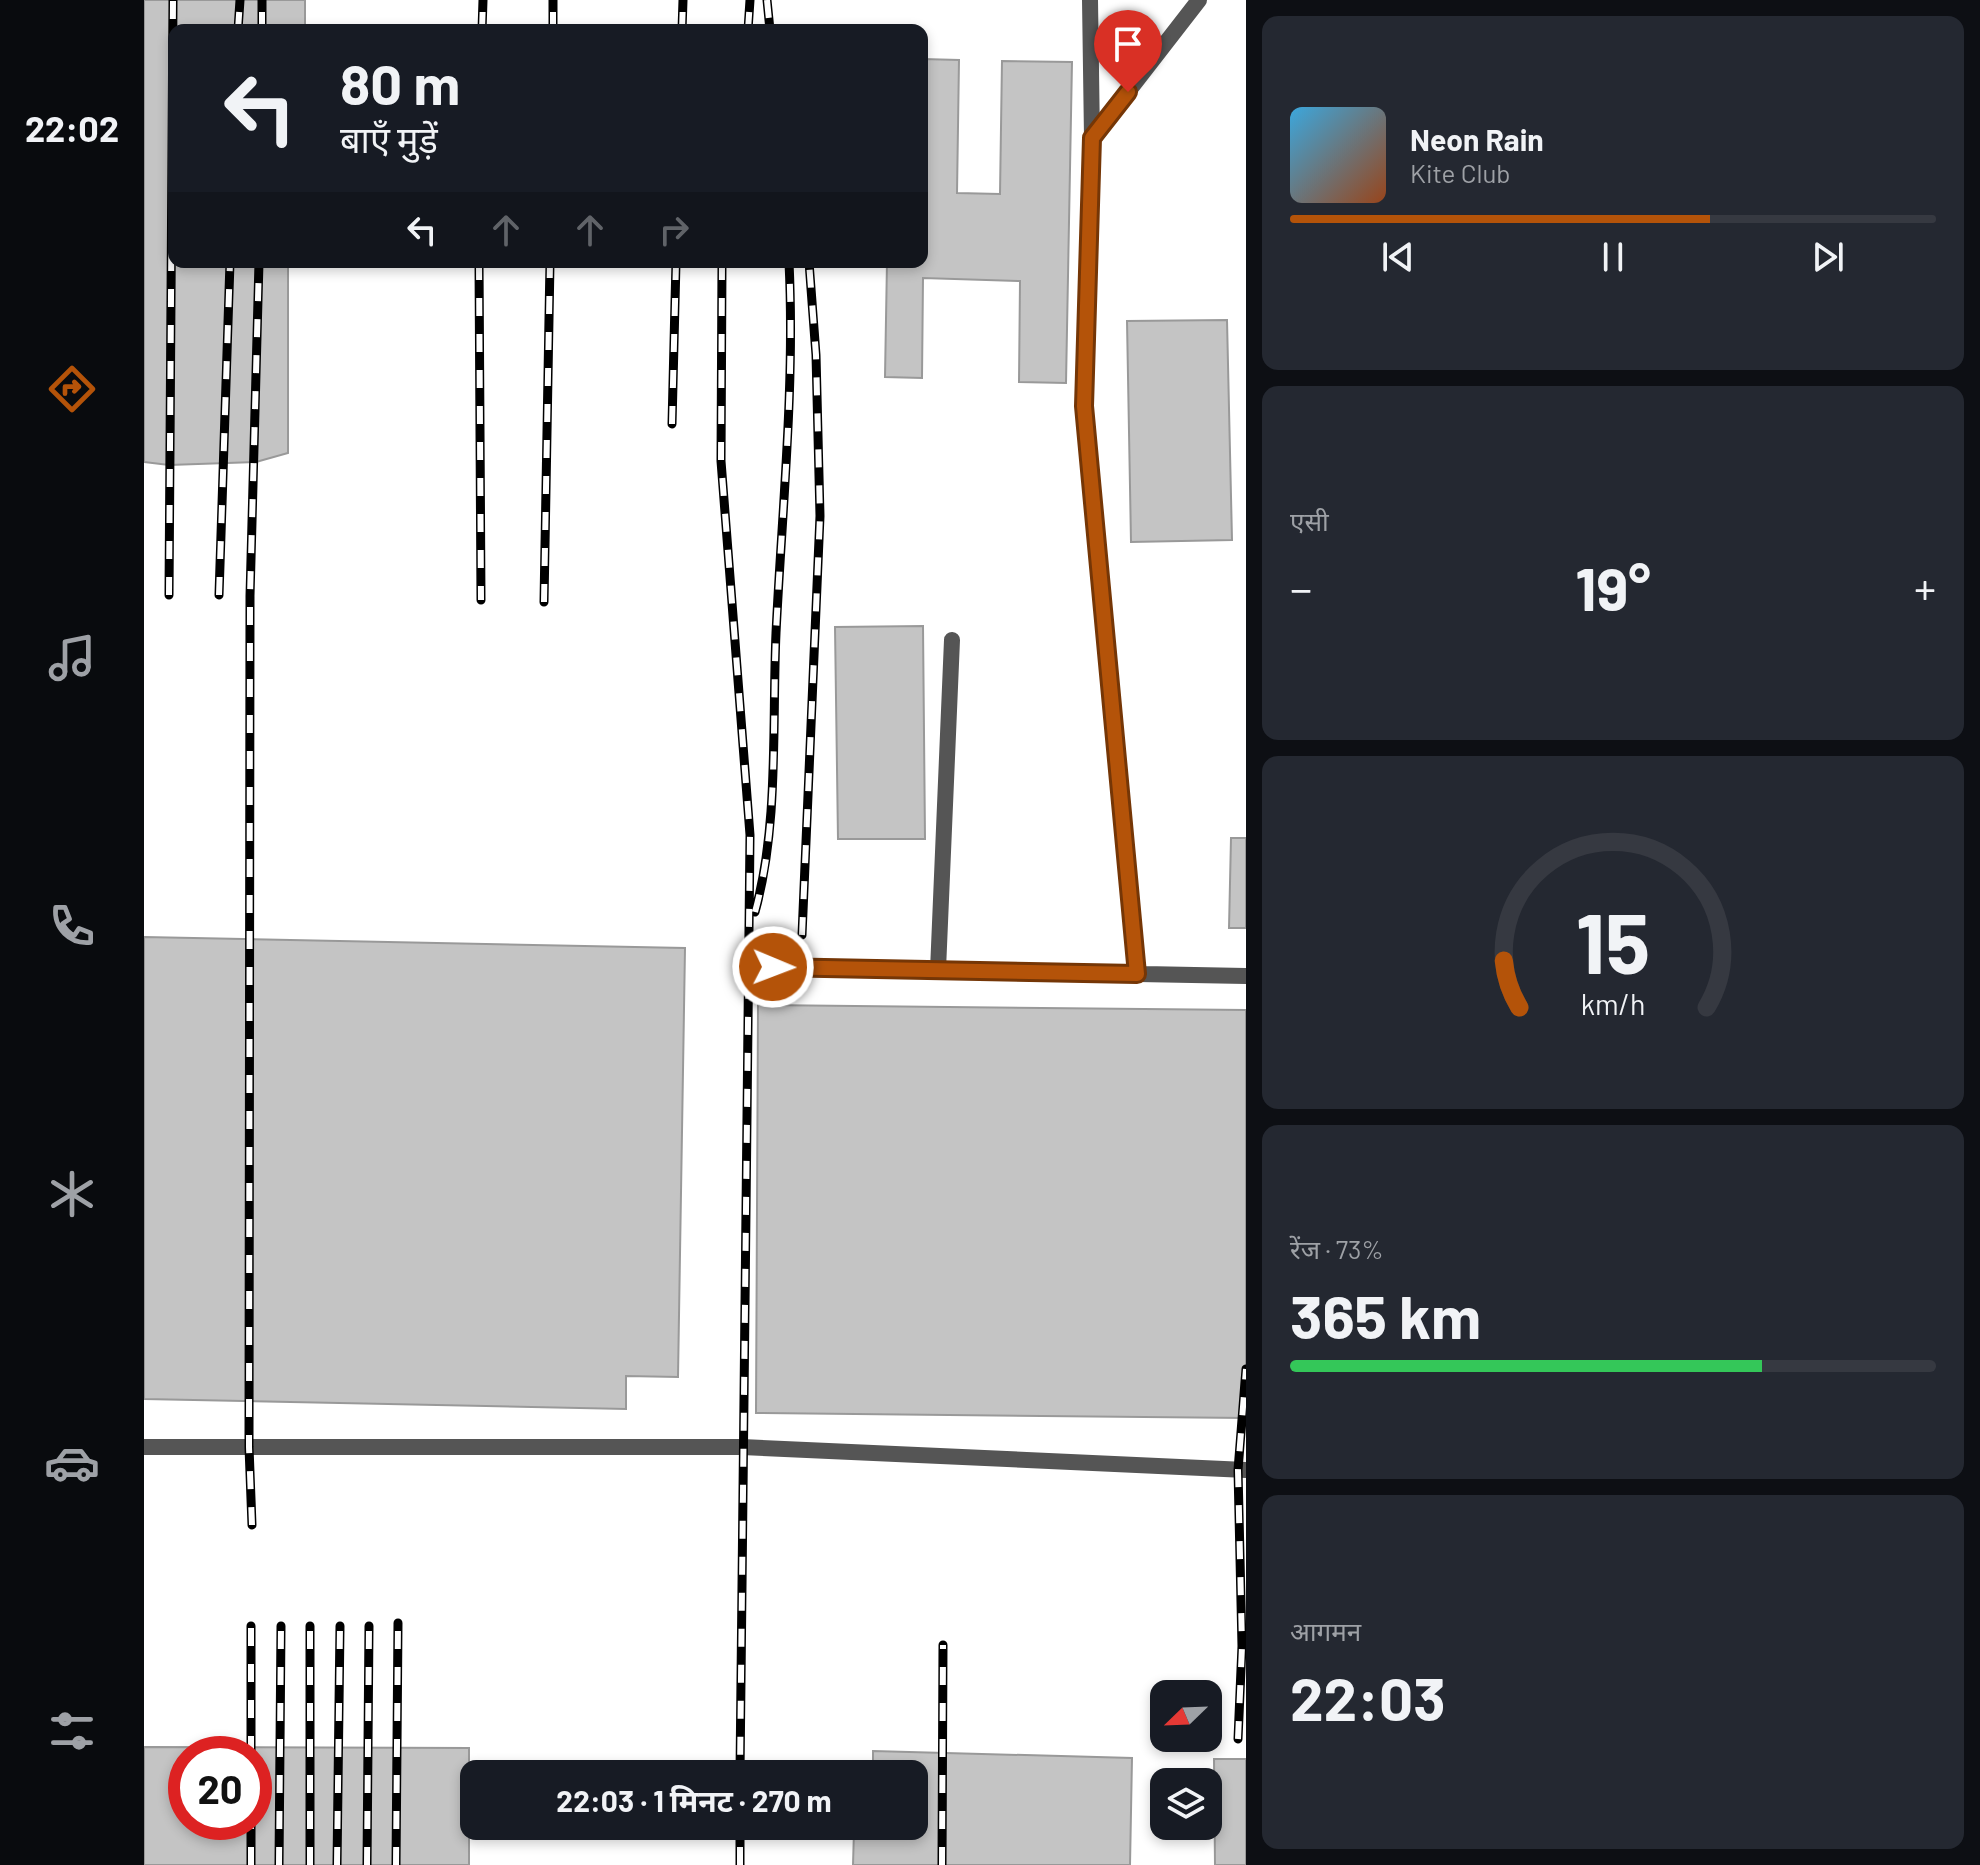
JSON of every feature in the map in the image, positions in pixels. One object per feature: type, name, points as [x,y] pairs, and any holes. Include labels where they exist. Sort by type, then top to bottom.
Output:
[{"type":"lane","points":[[1090,0],[1092,138],[1084,406],[1137,974]]},
{"type":"lane","points":[[1092,138],[1199,0]]},
{"type":"lane","points":[[938,970],[952,640]]},
{"type":"lane","points":[[773,967],[1246,976]]},
{"type":"lane","points":[[144,1447],[742,1447],[1246,1470]]},
{"type":"building","points":[[144,0],[305,0],[305,24],[168,24],[168,268],[288,268],[288,453],[256,462],[169,465],[144,462]]},
{"type":"building","points":[[928,59],[959,60],[957,193],[1000,194],[1002,61],[1072,62],[1066,383],[1019,382],[1020,281],[923,278],[922,378],[885,377],[887,268],[928,268]]},
{"type":"building","points":[[1227,320],[1232,540],[1131,542],[1127,321]]},
{"type":"building","points":[[923,626],[925,839],[838,839],[835,627]]},
{"type":"building","points":[[1231,838],[1246,838],[1246,928],[1229,928]]},
{"type":"building","points":[[144,937],[685,948],[678,1377],[626,1376],[626,1409],[144,1399]]},
{"type":"building","points":[[758,1005],[1246,1010],[1246,1418],[756,1413]]},
{"type":"building","points":[[144,1747],[168,1747],[168,1840],[272,1840],[272,1747],[469,1748],[469,1760],[460,1760],[460,1840],[469,1840],[469,1865],[144,1865]]},
{"type":"building","points":[[873,1751],[1132,1758],[1130,1865],[853,1865],[854,1840],[928,1840],[928,1760],[873,1760]]},
{"type":"building","points":[[1214,1759],[1246,1759],[1246,1865],[1215,1865],[1215,1840],[1222,1840],[1222,1768],[1214,1768]]},
{"type":"railway","points":[[173,0],[173,24]]},
{"type":"railway","points":[[238,24],[240,0]]},
{"type":"railway","points":[[262,0],[262,24]]},
{"type":"railway","points":[[482,24],[483,0]]},
{"type":"railway","points":[[553,0],[553,24]]},
{"type":"railway","points":[[682,24],[683,0]]},
{"type":"railway","points":[[748,24],[750,0]]},
{"type":"railway","points":[[767,0],[769,24]]},
{"type":"railway","points":[[169,595],[171,268]]},
{"type":"railway","points":[[219,595],[230,268]]},
{"type":"railway","points":[[252,1525],[249,1447],[250,596],[259,268]]},
{"type":"railway","points":[[479,268],[481,600]]},
{"type":"railway","points":[[544,602],[550,268]]},
{"type":"railway","points":[[672,424],[676,268]]},
{"type":"railway","points":[[722,268],[721,461],[750,835],[740,1760]]},
{"type":"railway","points":[[755,912],[768,844],[773,774],[776,633],[789,401],[789,268]]},
{"type":"railway","points":[[802,935],[820,516],[816,355],[809,268]]},
{"type":"railway","points":[[1238,1739],[1242,1646],[1238,1470],[1246,1369]]},
{"type":"railway","points":[[396,1865],[398,1623]]},
{"type":"railway","points":[[251,1626],[251,1736]]},
{"type":"railway","points":[[279,1865],[281,1626]]},
{"type":"railway","points":[[310,1626],[310,1865]]},
{"type":"railway","points":[[337,1865],[340,1626]]},
{"type":"railway","points":[[367,1865],[369,1626]]},
{"type":"railway","points":[[942,1865],[943,1645]]},
{"type":"railway","points":[[251,1840],[251,1865]]},
{"type":"railway","points":[[740,1840],[740,1865]]},
{"type":"route","points":[[773,967],[1137,974],[1084,406],[1092,138],[1128,92]]}]
